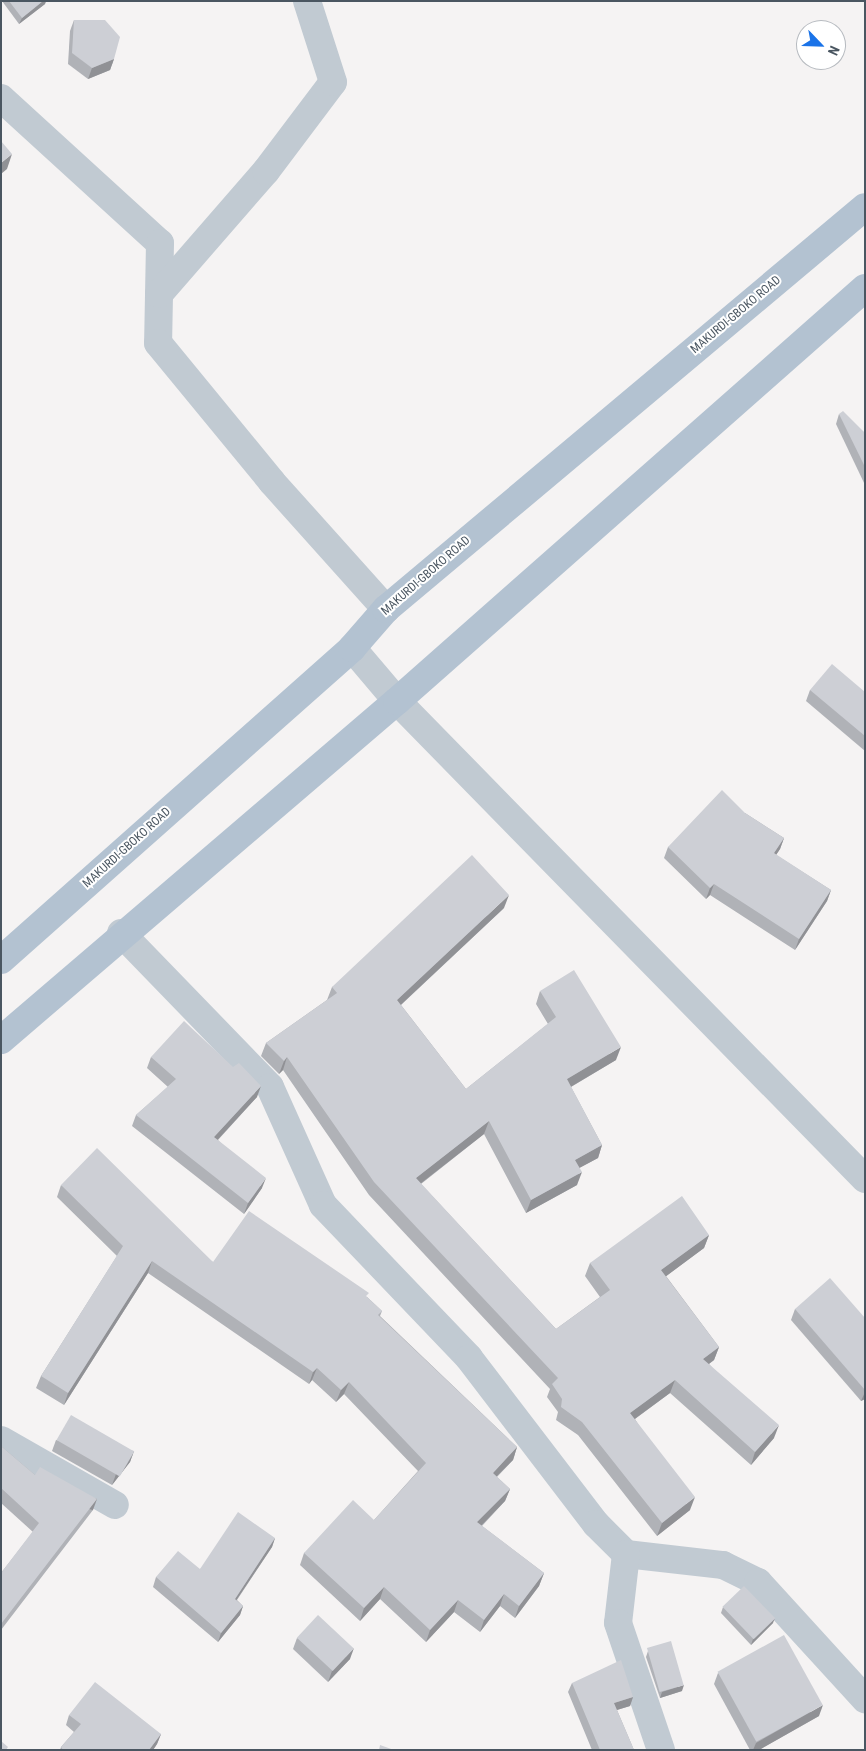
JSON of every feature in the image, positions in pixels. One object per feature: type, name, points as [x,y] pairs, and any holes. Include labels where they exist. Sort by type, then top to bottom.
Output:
[{"type":"main road","name":"MAKURDI-GBOKO ROAD","points":[[1,960],[352,648],[386,609],[865,207]]},
{"type":"main road","points":[[1,1040],[121,934],[397,701],[865,288]]},
{"type":"street","points":[[159,294],[266,171],[333,82],[307,1]]},
{"type":"street","points":[[1,98],[160,243],[158,343],[272,482],[386,609]]},
{"type":"street","points":[[352,648],[397,701],[865,1179]]},
{"type":"street","points":[[121,934],[270,1087],[323,1205],[469,1358],[596,1524],[626,1554],[723,1565],[758,1582],[865,1699]]},
{"type":"street","points":[[1,1440],[115,1505]]},
{"type":"street","points":[[626,1554],[618,1623],[661,1750]]},
{"type":"building","points":[[9,1],[43,1],[22,18]]},
{"type":"building","points":[[74,20],[105,20],[120,37],[114,59],[92,68],[72,53]]},
{"type":"building","points":[[1,141],[12,154],[1,163]]},
{"type":"building","points":[[843,411],[865,433],[865,467],[839,414]]},
{"type":"building","points":[[832,664],[865,692],[865,736],[810,690]]},
{"type":"building","points":[[722,790],[745,813],[784,838],[774,853],[831,890],[799,939],[714,884],[710,888],[668,847]]},
{"type":"building","points":[[472,855],[509,895],[397,1000],[466,1089],[556,1017],[540,991],[574,970],[621,1047],[567,1079],[602,1145],[575,1160],[582,1172],[531,1200],[489,1121],[416,1178],[556,1329],[610,1290],[590,1263],[682,1196],[709,1235],[661,1270],[719,1347],[703,1359],[779,1425],[755,1452],[675,1380],[630,1413],[695,1497],[662,1523],[582,1422],[561,1407],[562,1399],[552,1384],[558,1378],[374,1182],[287,1057],[284,1061],[266,1043],[337,993],[332,987]]},
{"type":"building","points":[[184,1021],[233,1067],[239,1063],[261,1086],[214,1137],[266,1178],[248,1203],[136,1115],[176,1079],[151,1057]]},
{"type":"building","points":[[97,1148],[213,1262],[249,1211],[369,1293],[366,1296],[382,1311],[378,1315],[517,1447],[493,1473],[510,1489],[477,1522],[544,1573],[519,1606],[504,1594],[484,1620],[458,1600],[430,1630],[384,1587],[364,1608],[304,1553],[353,1500],[374,1520],[426,1463],[349,1382],[341,1390],[317,1368],[313,1372],[152,1261],[68,1393],[41,1376],[123,1246],[61,1185]]},
{"type":"building","points":[[830,1278],[865,1318],[865,1390],[795,1309]]},
{"type":"building","points":[[71,1415],[134,1452],[120,1477],[56,1440]]},
{"type":"building","points":[[1,1446],[35,1475],[40,1467],[97,1499],[1,1624],[1,1573],[39,1523],[1,1488]]},
{"type":"building","points":[[238,1512],[275,1538],[235,1599],[243,1606],[221,1633],[156,1577],[178,1551],[200,1569]]},
{"type":"building","points":[[744,1586],[775,1618],[754,1639],[722,1607]]},
{"type":"building","points":[[318,1615],[354,1648],[333,1671],[297,1638]]},
{"type":"building","points":[[784,1635],[823,1705],[756,1742],[718,1672]]},
{"type":"building","points":[[671,1641],[684,1685],[660,1692],[647,1648]]},
{"type":"building","points":[[621,1660],[633,1697],[614,1703],[634,1750],[600,1750],[572,1683]]},
{"type":"building","points":[[95,1682],[161,1734],[149,1750],[63,1750],[61,1747],[81,1724],[69,1715]]},
{"type":"building","points":[[1,1741],[8,1747],[6,1750],[1,1750]]},
{"type":"building","points":[[380,1745],[394,1750],[379,1750]]}]
